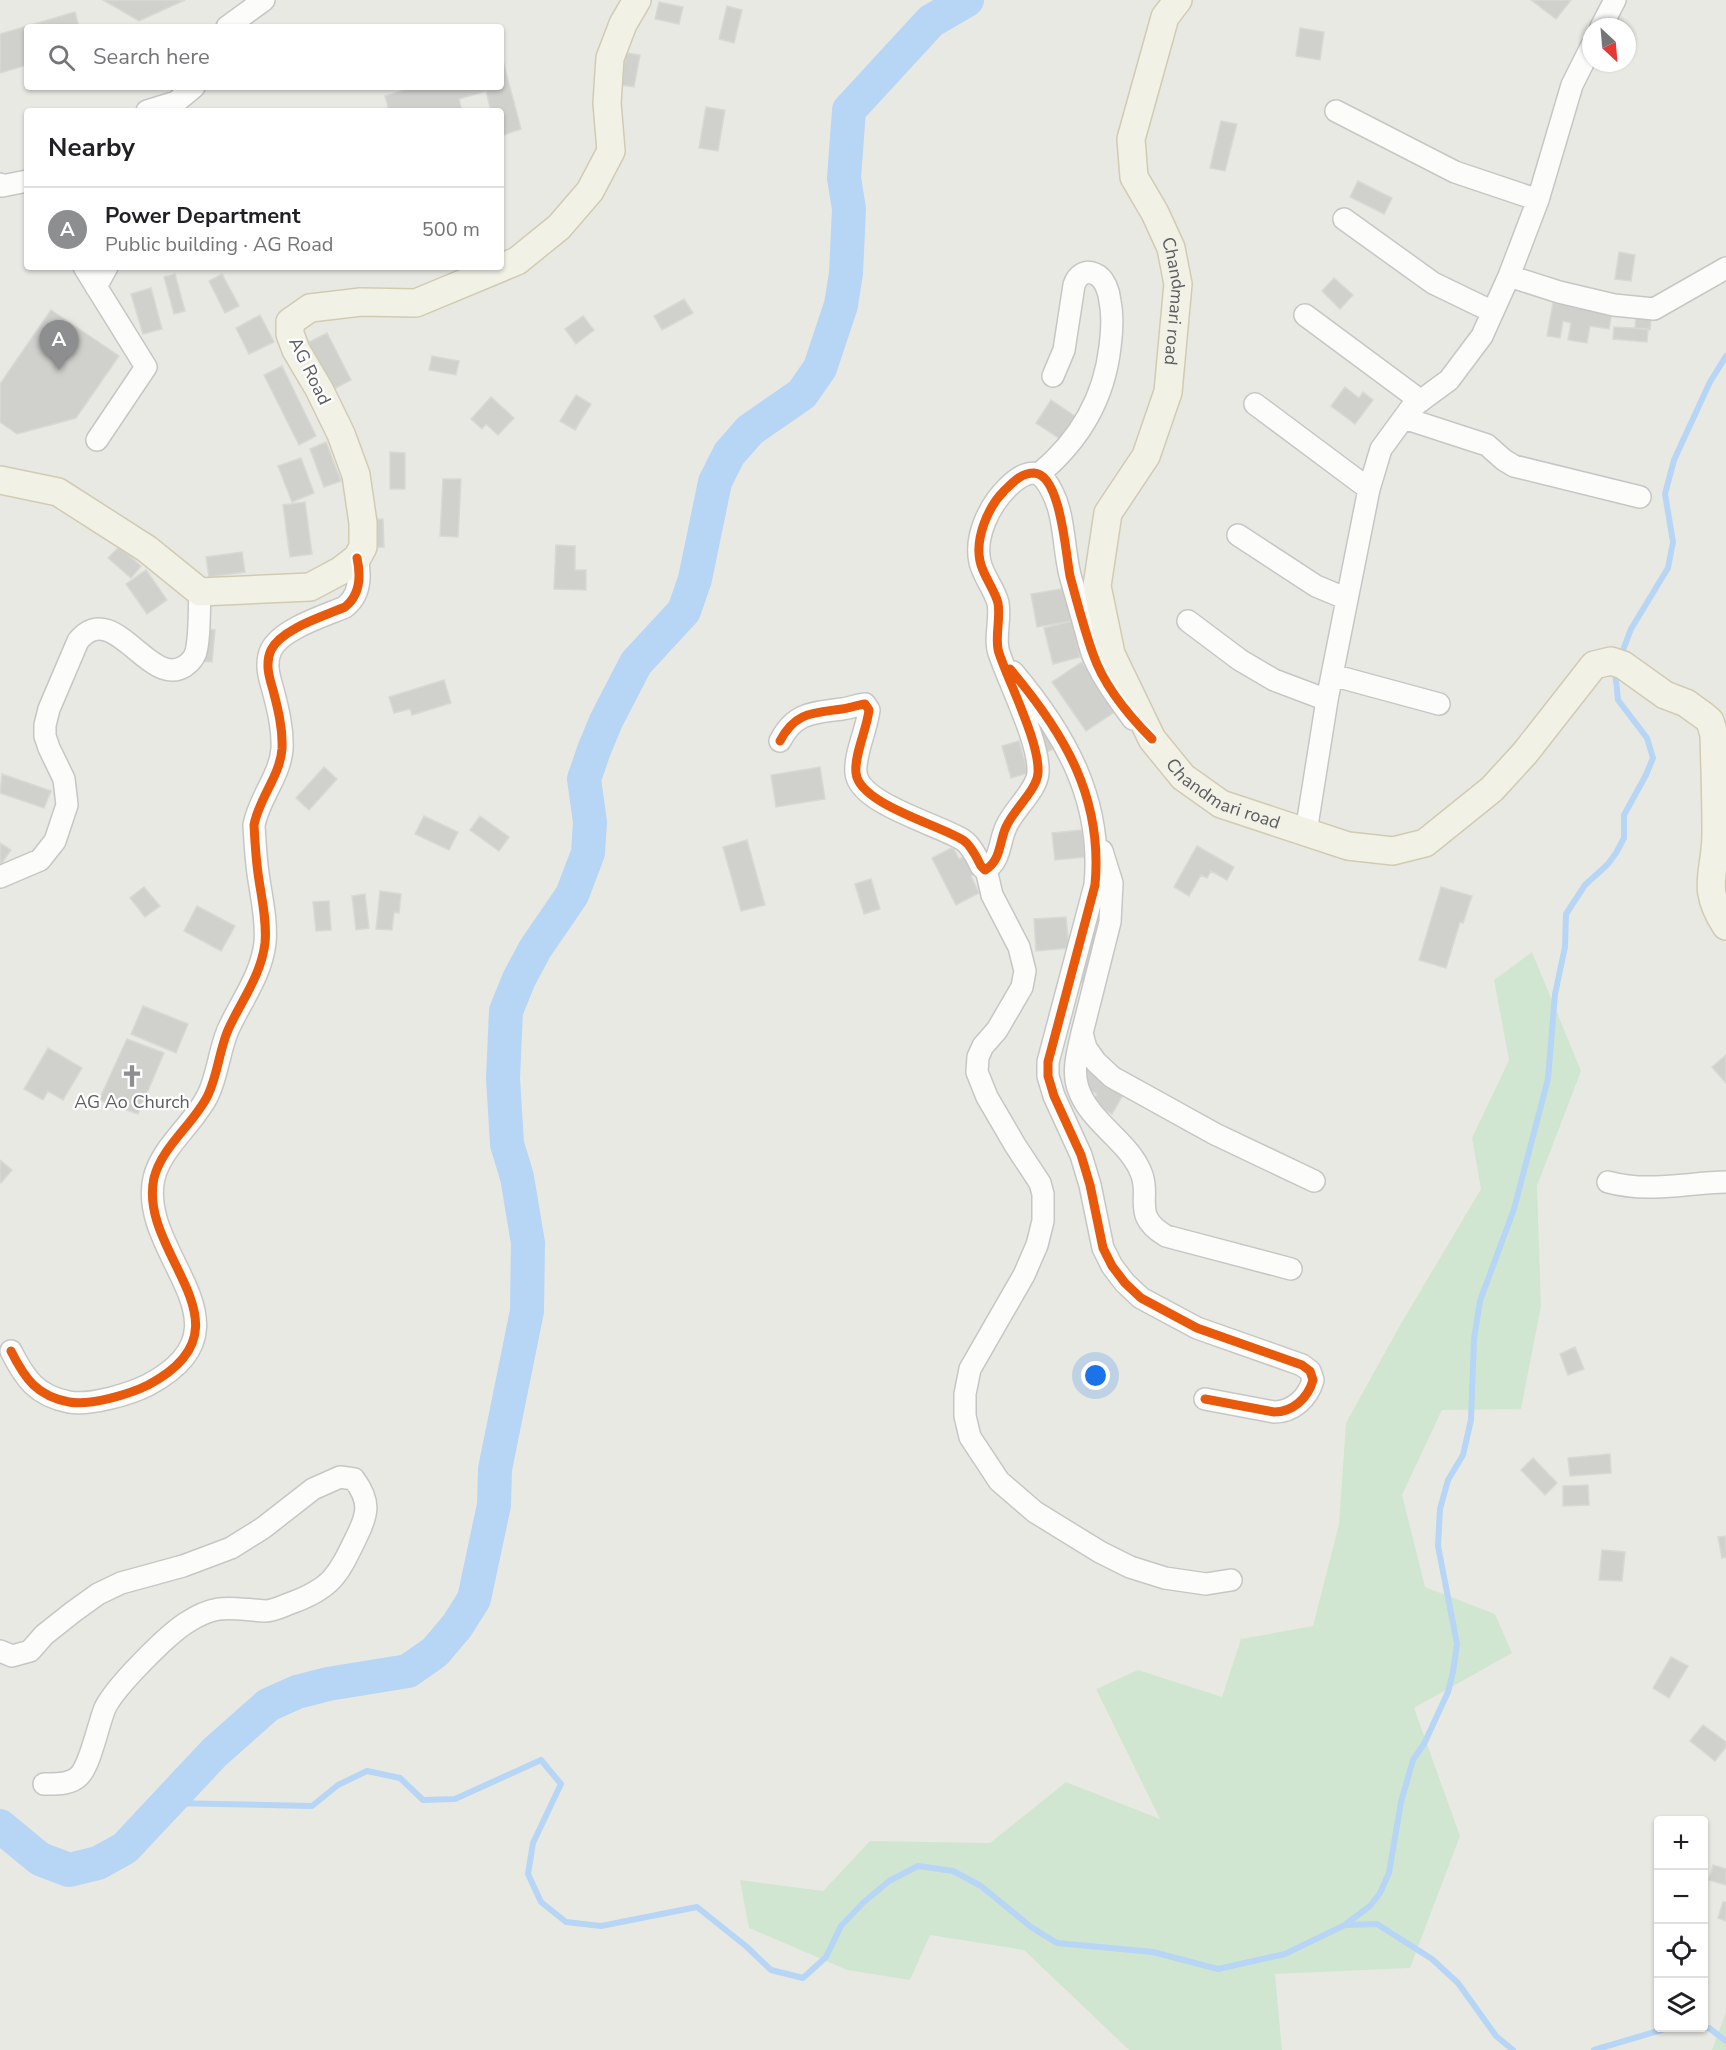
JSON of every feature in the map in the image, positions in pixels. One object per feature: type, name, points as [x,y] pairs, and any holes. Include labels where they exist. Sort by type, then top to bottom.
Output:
[{"type":"main road","name":"AG Road","points":[[504,267],[518,261],[559,227],[590,191],[611,151],[607,102],[610,58],[623,24],[637,0]]},
{"type":"main road","name":"Chandmari road","points":[[1178,0],[1165,17],[1131,139],[1134,177],[1155,213],[1171,248],[1178,284],[1168,392],[1146,456],[1108,513],[1097,586],[1111,654],[1152,739],[1183,777],[1221,804],[1348,846],[1393,851],[1425,843],[1492,789],[1525,753],[1594,665],[1611,661],[1623,665],[1665,695],[1686,704],[1710,721],[1714,735],[1716,836],[1709,882],[1716,910],[1726,926]]},
{"type":"main road","name":"AG Road","points":[[357,558],[363,547],[363,523],[356,475],[341,434],[319,389],[296,350],[290,334],[290,322],[310,308],[360,302],[416,303],[496,270]]},
{"type":"main road","points":[[0,480],[58,492],[147,549],[200,592],[310,587],[340,571],[357,558]]},
{"type":"street","points":[[231,24],[264,0]]},
{"type":"street","points":[[1606,18],[1615,0]]},
{"type":"street","points":[[1306,832],[1327,700],[1369,489],[1380,449],[1412,408],[1449,380],[1482,336],[1509,276],[1538,200],[1572,85],[1582,65]]},
{"type":"street","points":[[157,108],[176,102],[191,90]]},
{"type":"street","points":[[186,108],[194,90]]},
{"type":"street","points":[[1336,111],[1455,172],[1538,200]]},
{"type":"street","points":[[0,184],[2,186],[24,182]]},
{"type":"street","points":[[1344,219],[1433,283],[1493,312]]},
{"type":"street","points":[[1509,276],[1559,292],[1614,305],[1653,309],[1726,268]]},
{"type":"street","points":[[86,270],[146,367],[98,440]]},
{"type":"street","points":[[96,287],[105,270]]},
{"type":"street","points":[[986,869],[992,866],[997,858],[1006,826],[1034,785],[1038,775],[1034,747],[998,651],[1000,622],[998,604],[980,560],[983,527],[998,496],[1022,475],[1039,474],[1074,440],[1101,390],[1110,351],[1112,308],[1109,292],[1103,280],[1095,274],[1085,273],[1077,278],[1074,285],[1064,350],[1053,376]]},
{"type":"street","points":[[1305,315],[1421,400]]},
{"type":"street","points":[[1255,404],[1369,489]]},
{"type":"street","points":[[1404,418],[1487,445],[1514,466],[1640,497]]},
{"type":"street","points":[[1039,474],[1053,492],[1062,518],[1070,573],[1093,656],[1135,722],[1152,739]]},
{"type":"street","points":[[1238,535],[1316,586],[1347,599]]},
{"type":"street","points":[[10,1352],[22,1374],[34,1387],[54,1399],[75,1403],[110,1398],[141,1389],[178,1365],[188,1354],[195,1334],[195,1313],[187,1288],[157,1220],[152,1203],[154,1177],[176,1139],[207,1098],[216,1079],[227,1032],[259,968],[265,943],[254,825],[257,810],[278,769],[282,750],[279,712],[268,671],[271,649],[289,632],[345,607],[352,601],[357,591],[360,573],[357,558]]},
{"type":"street","points":[[0,877],[40,860],[55,841],[67,805],[64,779],[49,748],[45,736],[45,725],[49,709],[78,640],[86,632],[98,629],[112,631],[160,668],[173,670],[182,668],[193,660],[197,649],[200,592]]},
{"type":"street","points":[[1188,621],[1240,660],[1274,680],[1327,700]]},
{"type":"street","points":[[1002,660],[1042,708],[1059,734],[1082,778],[1112,883],[1110,922],[1075,1070],[1083,1102],[1130,1154],[1140,1169],[1144,1183],[1144,1210],[1148,1222],[1156,1230],[1166,1236],[1291,1269]]},
{"type":"street","points":[[1332,675],[1439,704]]},
{"type":"street","points":[[780,741],[786,729],[810,713],[865,704],[869,710],[857,762],[858,781],[880,801],[964,841],[981,866],[986,869],[992,895],[1019,946],[1025,971],[1022,987],[997,1030],[983,1046],[978,1057],[977,1072],[987,1097],[1040,1183],[1043,1194],[1043,1221],[1037,1245],[1024,1275],[970,1369],[965,1394],[965,1416],[970,1437],[999,1481],[1035,1512],[1100,1552],[1130,1567],[1165,1578],[1206,1584],[1231,1580]]},
{"type":"street","points":[[1092,819],[1097,860],[1095,885],[1048,1062],[1048,1076],[1087,1175],[1103,1248],[1112,1266],[1141,1298],[1197,1328],[1302,1365],[1310,1371],[1313,1380],[1304,1398],[1284,1412],[1205,1399]]},
{"type":"street","points":[[1082,1033],[1086,1048],[1096,1062],[1112,1077],[1215,1134],[1314,1181]]},
{"type":"street","points":[[1608,1182],[1629,1188],[1646,1188],[1726,1182]]},
{"type":"street","points":[[0,1651],[12,1656],[30,1651],[44,1635],[73,1612],[98,1594],[121,1583],[183,1566],[231,1548],[263,1528],[313,1489],[340,1476],[354,1479],[363,1490],[367,1508],[358,1533],[340,1571],[326,1587],[305,1598],[268,1611],[228,1607],[206,1612],[186,1623],[162,1642],[126,1680],[106,1706],[86,1765],[78,1777],[63,1784],[44,1784]]},
{"type":"green space","points":[[1532,952],[1581,1071],[1537,1186],[1541,1306],[1521,1409],[1442,1410],[1402,1495],[1425,1587],[1495,1614],[1512,1653],[1414,1708],[1460,1836],[1410,1968],[1275,1974],[1282,2050],[1129,2050],[1024,1950],[930,1935],[910,1980],[847,1970],[749,1928],[740,1880],[823,1891],[870,1841],[990,1843],[1066,1782],[1160,1819],[1096,1689],[1138,1670],[1222,1697],[1241,1639],[1313,1626],[1339,1524],[1346,1423],[1399,1327],[1481,1189],[1472,1138],[1509,1060],[1494,980]]},
{"type":"green space","points":[[1726,2012],[1726,2050],[1712,2050]]},
{"type":"building","points":[[103,0],[185,0],[139,21]]},
{"type":"building","points":[[1531,0],[1571,0],[1556,19]]},
{"type":"building","points":[[659,2],[683,7],[679,24],[655,19]]},
{"type":"building","points":[[727,6],[742,10],[734,43],[719,39]]},
{"type":"building","points":[[75,12],[78,24],[34,24]]},
{"type":"building","points":[[24,27],[24,66],[0,73],[0,34]]},
{"type":"building","points":[[1300,28],[1324,32],[1320,60],[1296,56]]},
{"type":"building","points":[[626,53],[640,55],[634,87],[621,85]]},
{"type":"building","points":[[504,65],[521,129],[504,135],[504,108],[490,108],[486,91],[459,99],[461,108],[388,108],[385,96],[406,90],[504,90]]},
{"type":"building","points":[[706,107],[725,110],[718,151],[699,148]]},
{"type":"building","points":[[1221,121],[1237,124],[1225,171],[1210,168]]},
{"type":"building","points":[[1358,181],[1392,198],[1384,214],[1350,197]]},
{"type":"building","points":[[1619,252],[1635,255],[1631,281],[1615,279]]},
{"type":"building","points":[[175,274],[185,311],[174,314],[164,277]]},
{"type":"building","points":[[222,274],[239,306],[225,313],[209,281]]},
{"type":"building","points":[[1334,278],[1353,295],[1340,309],[1322,291]]},
{"type":"building","points":[[151,288],[162,329],[143,334],[131,294]]},
{"type":"building","points":[[684,299],[693,313],[662,330],[654,316]]},
{"type":"building","points":[[1553,303],[1612,312],[1609,329],[1590,326],[1587,343],[1568,340],[1571,323],[1563,321],[1560,338],[1547,336]]},
{"type":"building","points":[[1637,308],[1652,309],[1650,330],[1635,328]]},
{"type":"building","points":[[51,310],[119,356],[76,418],[17,434],[0,422],[0,384]]},
{"type":"building","points":[[260,315],[274,342],[249,354],[236,328]]},
{"type":"building","points":[[583,316],[594,330],[576,344],[565,329]]},
{"type":"building","points":[[1614,327],[1648,329],[1647,342],[1613,339]]},
{"type":"building","points":[[327,333],[351,380],[332,390],[307,343]]},
{"type":"building","points":[[432,356],[459,361],[456,375],[429,370]]},
{"type":"building","points":[[282,366],[316,436],[299,445],[264,375]]},
{"type":"building","points":[[1345,387],[1359,398],[1363,392],[1373,400],[1355,424],[1331,406]]},
{"type":"building","points":[[576,395],[591,404],[575,430],[560,421]]},
{"type":"building","points":[[491,397],[514,418],[498,435],[486,424],[482,429],[471,419]]},
{"type":"building","points":[[1051,400],[1076,417],[1060,439],[1036,423]]},
{"type":"building","points":[[326,442],[341,481],[324,487],[310,449]]},
{"type":"building","points":[[390,452],[405,453],[405,489],[390,489]]},
{"type":"building","points":[[301,458],[314,493],[292,502],[278,466]]},
{"type":"building","points":[[443,479],[461,479],[458,537],[440,536]]},
{"type":"building","points":[[305,502],[312,554],[290,557],[283,505]]},
{"type":"building","points":[[383,519],[384,547],[368,548],[367,520]]},
{"type":"building","points":[[556,545],[575,546],[575,570],[586,570],[586,590],[554,589]]},
{"type":"building","points":[[119,547],[141,566],[131,578],[108,558]]},
{"type":"building","points":[[242,552],[245,572],[209,577],[206,557]]},
{"type":"building","points":[[146,570],[167,600],[147,614],[126,584]]},
{"type":"building","points":[[1066,588],[1072,621],[1037,627],[1031,594]]},
{"type":"building","points":[[1072,621],[1080,657],[1053,664],[1044,628]]},
{"type":"building","points":[[200,629],[215,630],[212,662],[197,661]]},
{"type":"building","points":[[1082,662],[1116,711],[1086,731],[1052,682]]},
{"type":"building","points":[[444,680],[451,703],[412,715],[410,709],[394,713],[389,697]]},
{"type":"building","points":[[1042,717],[1056,748],[1042,754],[1029,723]]},
{"type":"building","points":[[1019,741],[1028,773],[1011,778],[1002,746]]},
{"type":"building","points":[[324,767],[337,779],[309,810],[296,798]]},
{"type":"building","points":[[820,767],[825,799],[776,807],[771,775]]},
{"type":"building","points":[[2,774],[51,791],[44,808],[0,793]]},
{"type":"building","points":[[424,816],[458,832],[449,850],[415,834]]},
{"type":"building","points":[[480,816],[509,837],[499,851],[470,830]]},
{"type":"building","points":[[1082,830],[1085,857],[1055,860],[1052,833]]},
{"type":"building","points":[[747,840],[765,905],[741,911],[723,847]]},
{"type":"building","points":[[0,843],[11,850],[1,864],[0,864]]},
{"type":"building","points":[[1197,846],[1234,867],[1227,880],[1211,871],[1207,878],[1201,875],[1189,896],[1174,887]]},
{"type":"building","points":[[953,847],[959,859],[967,855],[976,873],[971,876],[979,893],[956,905],[932,858]]},
{"type":"building","points":[[871,879],[880,909],[864,914],[855,884]]},
{"type":"building","points":[[144,887],[160,906],[145,917],[130,898]]},
{"type":"building","points":[[1441,887],[1472,896],[1463,923],[1460,922],[1446,968],[1419,960]]},
{"type":"building","points":[[380,891],[401,894],[399,913],[394,912],[392,930],[376,929]]},
{"type":"building","points":[[365,894],[369,928],[356,930],[352,896]]},
{"type":"building","points":[[329,901],[331,930],[316,931],[313,902]]},
{"type":"building","points":[[197,906],[235,926],[221,951],[184,931]]},
{"type":"building","points":[[1066,917],[1069,948],[1036,951],[1034,919]]},
{"type":"building","points":[[1086,930],[1100,933],[1087,984],[1072,980]]},
{"type":"building","points":[[143,1006],[188,1024],[176,1053],[131,1034]]},
{"type":"building","name":"AG Ao Church","points":[[127,1039],[164,1053],[138,1114],[99,1100]]},
{"type":"building","points":[[48,1048],[82,1068],[63,1100],[48,1091],[43,1100],[24,1089]]},
{"type":"building","points":[[1726,1055],[1726,1083],[1712,1067]]},
{"type":"building","points":[[1084,1066],[1126,1090],[1112,1114],[1092,1103],[1097,1094],[1075,1082]]},
{"type":"building","points":[[0,1160],[12,1170],[1,1183],[0,1182]]},
{"type":"building","points":[[1575,1347],[1584,1369],[1568,1375],[1560,1354]]},
{"type":"building","points":[[1610,1454],[1611,1473],[1570,1476],[1568,1458]]},
{"type":"building","points":[[1533,1458],[1557,1483],[1545,1495],[1521,1470]]},
{"type":"building","points":[[1588,1485],[1589,1505],[1563,1506],[1563,1486]]},
{"type":"building","points":[[1726,1536],[1726,1557],[1722,1558],[1718,1537]]},
{"type":"building","points":[[1602,1550],[1625,1552],[1622,1581],[1599,1580]]},
{"type":"building","points":[[1671,1657],[1688,1666],[1669,1698],[1653,1688]]},
{"type":"building","points":[[1703,1725],[1726,1742],[1726,1747],[1715,1761],[1690,1741]]},
{"type":"building","points":[[1713,1865],[1726,1869],[1726,1885],[1709,1880]]},
{"type":"building","points":[[1723,1902],[1726,1902],[1726,1921],[1718,1918]]},
{"type":"waterway","points":[[0,1826],[40,1859],[69,1870],[98,1863],[125,1848],[214,1753],[268,1705],[297,1692],[328,1684],[408,1671],[435,1652],[457,1626],[474,1599],[494,1505],[495,1469],[527,1311],[528,1243],[517,1177],[507,1144],[503,1078],[506,1011],[535,949],[572,895],[588,853],[590,822],[584,779],[594,750],[606,721],[636,663],[684,611],[695,579],[715,482],[729,454],[750,430],[802,394],[820,368],[841,305],[846,273],[849,209],[844,178],[849,110],[931,21],[967,0]]},
{"type":"waterway","points":[[1620,658],[1631,629],[1668,568],[1673,542],[1665,494],[1674,460],[1710,382],[1726,356]]},
{"type":"waterway","points":[[1346,1924],[1370,1906],[1380,1893],[1389,1873],[1401,1802],[1413,1760],[1424,1744],[1448,1692],[1453,1672],[1457,1644],[1438,1546],[1440,1509],[1448,1480],[1463,1455],[1471,1420],[1474,1339],[1480,1301],[1514,1209],[1548,1079],[1555,994],[1565,947],[1566,914],[1585,885],[1608,864],[1616,853],[1624,838],[1624,815],[1653,758],[1647,738],[1618,700],[1615,670]]},
{"type":"waterway","points":[[169,1803],[312,1806],[338,1785],[367,1771],[400,1778],[423,1800],[455,1799],[541,1760],[561,1784],[533,1843],[528,1874],[541,1902],[566,1922],[601,1926],[697,1907],[747,1947],[771,1970],[803,1978],[826,1957],[841,1926],[864,1902],[889,1881],[918,1866],[953,1871],[981,1886],[1031,1927],[1057,1943],[1153,1952],[1218,1969],[1285,1954],[1345,1925],[1377,1924],[1432,1959],[1458,1983],[1496,2036],[1513,2050]]},
{"type":"waterway","points":[[1708,2028],[1726,2041]]},
{"type":"waterway","points":[[1594,2050],[1655,2032]]},
{"type":"cycle path","points":[[780,741],[792,724],[799,719],[814,713],[865,704],[869,710],[856,766],[856,773],[861,784],[885,804],[966,842],[985,870],[994,862],[1006,827],[1034,786],[1038,773],[1029,730],[999,653],[998,603],[981,566],[979,543],[984,523],[998,498],[1018,479],[1034,473],[1043,477],[1056,501],[1070,576],[1098,666],[1118,700],[1152,739]]},
{"type":"cycle path","points":[[11,1351],[21,1370],[40,1391],[58,1399],[78,1403],[98,1401],[148,1385],[180,1362],[194,1339],[195,1314],[187,1288],[162,1235],[153,1207],[154,1178],[158,1166],[171,1145],[195,1116],[208,1095],[228,1030],[255,977],[263,955],[264,911],[254,825],[277,768],[282,749],[280,719],[268,670],[269,655],[276,642],[293,630],[345,607],[350,602],[358,585],[357,558]]},
{"type":"cycle path","points":[[1010,669],[1048,718],[1063,743],[1076,769],[1093,824],[1096,853],[1095,885],[1048,1062],[1048,1076],[1054,1096],[1081,1155],[1090,1185],[1103,1248],[1112,1266],[1141,1298],[1197,1328],[1302,1365],[1310,1371],[1313,1380],[1311,1387],[1299,1403],[1287,1410],[1274,1412],[1205,1399]]},
{"type":"place","name":"Power Department","points":[[59,370]]},
{"type":"place","name":"AG Ao Church","points":[[132,1076]]}]
